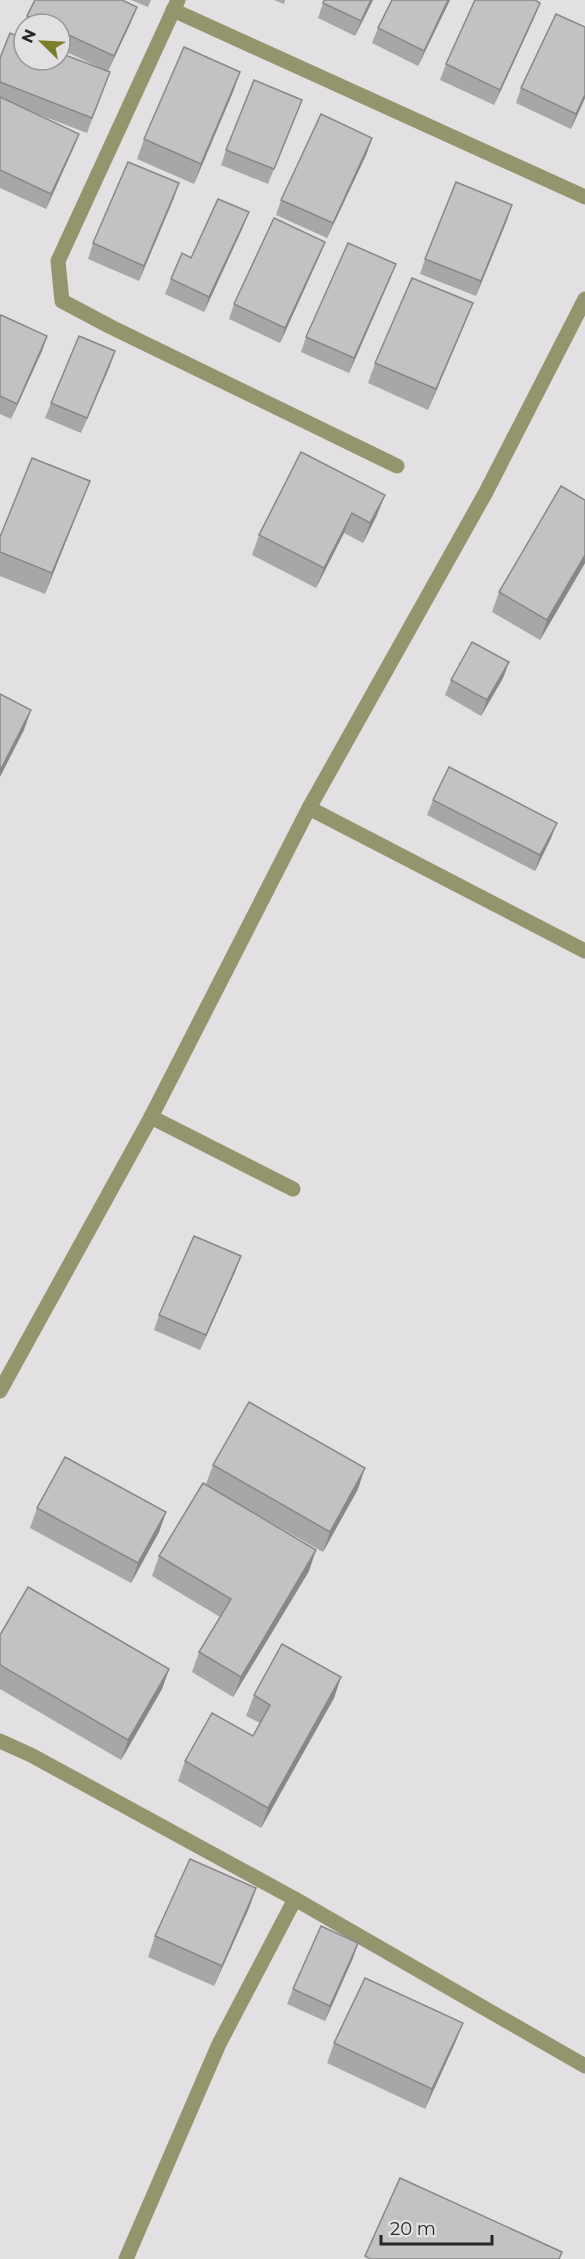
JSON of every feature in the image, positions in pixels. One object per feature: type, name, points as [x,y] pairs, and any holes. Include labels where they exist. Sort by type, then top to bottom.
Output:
[{"type":"street","points":[[396,466],[62,301],[58,261],[175,5],[585,197]]},
{"type":"street","points":[[0,1391],[151,1117],[309,808],[486,492],[585,299]]},
{"type":"street","points":[[309,808],[585,951]]},
{"type":"street","points":[[151,1117],[293,1189]]},
{"type":"street","points":[[0,1741],[31,1755],[295,1899],[585,2066]]},
{"type":"street","points":[[126,2259],[219,2044],[295,1899]]},
{"type":"building","points":[[35,0],[122,0],[137,7],[114,56],[72,37],[72,12],[29,12]]},
{"type":"building","points":[[324,0],[371,0],[361,21],[323,3]]},
{"type":"building","points":[[392,0],[448,0],[424,51],[378,28]]},
{"type":"building","points":[[475,0],[535,0],[540,3],[500,90],[446,64]]},
{"type":"building","points":[[556,14],[585,27],[585,95],[576,114],[521,88]]},
{"type":"building","points":[[10,33],[12,34],[12,72],[72,72],[72,58],[110,72],[92,118],[0,82],[0,58]]},
{"type":"building","points":[[184,47],[240,72],[201,164],[144,139]]},
{"type":"building","points":[[254,80],[302,100],[274,169],[226,150]]},
{"type":"building","points":[[0,97],[79,134],[51,194],[0,170]]},
{"type":"building","points":[[321,114],[372,138],[333,223],[281,200]]},
{"type":"building","points":[[128,162],[179,183],[144,266],[93,243]]},
{"type":"building","points":[[456,182],[512,205],[481,281],[425,259]]},
{"type":"building","points":[[218,199],[249,212],[209,297],[171,279],[182,253],[191,258]]},
{"type":"building","points":[[274,218],[325,242],[285,328],[234,304]]},
{"type":"building","points":[[348,243],[396,264],[354,358],[306,337]]},
{"type":"building","points":[[412,278],[473,303],[436,389],[375,363]]},
{"type":"building","points":[[1,315],[47,336],[17,404],[0,396]]},
{"type":"building","points":[[79,336],[115,351],[87,418],[51,403]]},
{"type":"building","points":[[301,452],[385,495],[370,523],[352,513],[324,568],[259,535]]},
{"type":"building","points":[[32,458],[90,481],[52,573],[0,552],[0,537]]},
{"type":"building","points":[[561,486],[585,500],[585,555],[547,620],[499,592]]},
{"type":"building","points":[[472,642],[509,662],[487,700],[451,680]]},
{"type":"building","points":[[0,694],[31,710],[0,771]]},
{"type":"building","points":[[449,767],[557,823],[540,855],[433,800]]},
{"type":"building","points":[[194,1236],[241,1256],[206,1335],[159,1315]]},
{"type":"building","points":[[249,1402],[365,1468],[330,1532],[213,1465]]},
{"type":"building","points":[[65,1457],[166,1512],[138,1563],[37,1508]]},
{"type":"building","points":[[203,1483],[316,1550],[241,1677],[199,1652],[231,1599],[159,1556]]},
{"type":"building","points":[[28,1587],[169,1669],[128,1740],[0,1665],[0,1635]]},
{"type":"building","points":[[282,1644],[341,1677],[268,1808],[185,1761],[212,1713],[253,1736],[270,1705],[254,1695]]},
{"type":"building","points":[[190,1859],[256,1888],[222,1966],[155,1936]]},
{"type":"building","points":[[321,1926],[358,1943],[330,2006],[293,1989]]},
{"type":"building","points":[[365,1978],[463,2023],[432,2089],[334,2043]]},
{"type":"building","points":[[400,2178],[562,2252],[559,2259],[370,2259],[365,2256]]}]
